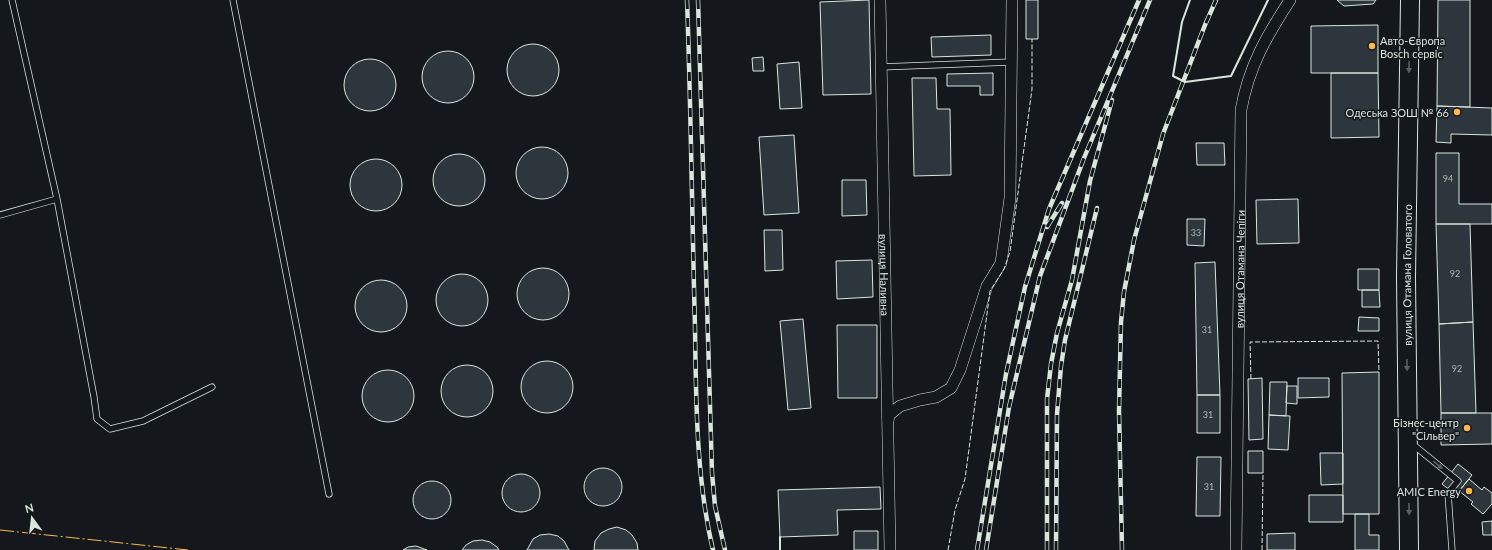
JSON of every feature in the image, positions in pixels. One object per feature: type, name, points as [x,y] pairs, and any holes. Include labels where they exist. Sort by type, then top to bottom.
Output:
[{"type":"main road","name":"вулиця Отамана Головатого","points":[[1410,0],[1406,278],[1410,550]]},
{"type":"street","name":"вулиця Наливна","points":[[880,0],[890,550]]},
{"type":"street","points":[[887,424],[889,415],[900,406],[936,397],[951,388],[960,370],[986,286],[1001,263],[1010,198],[1012,0]]},
{"type":"street","name":"вулиця Отамана Чепіги","points":[[1236,550],[1241,110],[1244,91],[1258,53],[1267,35],[1290,0]]},
{"type":"lane","points":[[12,0],[57,199],[97,419],[110,429],[142,421],[212,387]]},
{"type":"lane","points":[[233,0],[329,494]]},
{"type":"lane","points":[[880,66],[1011,62]]},
{"type":"lane","points":[[0,215],[57,199]]},
{"type":"lane","points":[[1408,440],[1458,481],[1448,493],[1452,550]]},
{"type":"building","points":[[869,0],[871,94],[823,95],[820,2]]},
{"type":"building","points":[[1026,0],[1038,0],[1038,39],[1026,39]]},
{"type":"building","points":[[1337,0],[1376,0],[1373,4],[1344,6]]},
{"type":"building","points":[[1438,0],[1470,0],[1470,107],[1437,106]]},
{"type":"building","points":[[1378,25],[1378,73],[1311,73],[1311,26]]},
{"type":"building","points":[[991,35],[991,55],[932,57],[931,37]]},
{"type":"building","points":[[533,44],[547,48],[555,56],[559,70],[555,84],[547,92],[533,96],[519,92],[511,84],[507,70],[511,56],[519,48]]},
{"type":"building","points":[[448,51],[462,55],[470,63],[474,77],[470,91],[462,99],[448,103],[434,99],[426,91],[422,77],[426,63],[434,55]]},
{"type":"building","points":[[763,57],[764,71],[753,71],[752,58]]},
{"type":"building","points":[[370,59],[384,63],[392,71],[396,85],[392,99],[384,107],[370,111],[356,107],[348,99],[344,85],[348,71],[356,63]]},
{"type":"building","points":[[799,62],[802,108],[780,109],[777,64]]},
{"type":"building","points":[[993,73],[993,95],[980,95],[980,86],[947,86],[947,74]]},
{"type":"building","points":[[1331,73],[1378,73],[1379,137],[1331,138]]},
{"type":"building","points":[[912,78],[936,78],[937,109],[950,109],[951,175],[914,176]]},
{"type":"building","points":[[1437,106],[1492,108],[1492,135],[1451,134],[1451,143],[1436,142]]},
{"type":"building","points":[[794,135],[799,213],[764,215],[759,137]]},
{"type":"building","points":[[1196,143],[1224,143],[1225,165],[1197,165]]},
{"type":"building","points":[[542,147],[556,151],[564,159],[568,173],[564,187],[556,195],[542,199],[528,195],[520,187],[516,173],[520,159],[528,151]]},
{"type":"building","points":[[1436,153],[1459,153],[1459,204],[1492,204],[1492,224],[1436,224]]},
{"type":"building","points":[[459,154],[473,158],[481,166],[485,180],[481,194],[473,202],[459,206],[445,202],[437,194],[433,180],[437,166],[445,158]]},
{"type":"building","points":[[376,159],[390,163],[398,171],[402,185],[398,199],[390,207],[376,211],[362,207],[354,199],[350,185],[354,171],[362,163]]},
{"type":"building","points":[[842,180],[866,180],[867,215],[842,216]]},
{"type":"building","points":[[1298,199],[1299,243],[1257,244],[1256,200]]},
{"type":"building","points":[[1187,219],[1205,219],[1204,246],[1187,245]]},
{"type":"building","points":[[1436,224],[1470,224],[1473,322],[1439,324]]},
{"type":"building","points":[[764,230],[782,230],[783,270],[765,271]]},
{"type":"building","points":[[872,260],[873,297],[837,299],[836,261]]},
{"type":"building","points":[[1215,262],[1220,395],[1197,395],[1195,263]]},
{"type":"building","points":[[543,268],[557,272],[565,280],[569,294],[565,308],[557,316],[543,320],[529,316],[521,308],[517,294],[521,280],[529,272]]},
{"type":"building","points":[[1358,269],[1379,269],[1379,290],[1358,290]]},
{"type":"building","points":[[462,274],[476,278],[484,286],[488,300],[484,314],[476,322],[462,326],[448,322],[440,314],[436,300],[440,286],[448,278]]},
{"type":"building","points":[[381,280],[395,284],[403,292],[407,306],[403,320],[395,328],[381,332],[367,328],[359,320],[355,306],[359,292],[367,284]]},
{"type":"building","points":[[1362,290],[1379,290],[1380,307],[1362,307]]},
{"type":"building","points":[[1359,317],[1379,318],[1379,331],[1358,331]]},
{"type":"building","points":[[803,319],[811,408],[788,410],[780,321]]},
{"type":"building","points":[[1473,322],[1476,413],[1441,413],[1439,324]]},
{"type":"building","points":[[837,325],[877,325],[877,398],[838,398]]},
{"type":"building","points":[[547,361],[561,365],[569,373],[573,387],[569,401],[561,409],[547,413],[533,409],[525,401],[521,387],[525,373],[533,365]]},
{"type":"building","points":[[467,365],[481,369],[489,377],[493,391],[489,405],[481,413],[467,417],[453,413],[445,405],[441,391],[445,377],[453,369]]},
{"type":"building","points":[[388,370],[402,374],[410,382],[414,396],[410,410],[402,418],[388,422],[374,418],[366,410],[362,396],[366,382],[374,374]]},
{"type":"building","points":[[1379,372],[1379,514],[1343,514],[1342,373]]},
{"type":"building","points":[[1262,378],[1263,439],[1249,440],[1248,379]]},
{"type":"building","points":[[1298,378],[1329,378],[1329,397],[1298,398]]},
{"type":"building","points":[[1270,382],[1287,382],[1286,416],[1269,415]]},
{"type":"building","points":[[1287,386],[1297,386],[1297,404],[1286,403]]},
{"type":"building","points":[[1197,395],[1220,395],[1220,433],[1197,433]]},
{"type":"building","name":"Бізнес-центр \"Сільвер\"","points":[[1441,413],[1492,413],[1492,444],[1441,445]]},
{"type":"building","points":[[1269,415],[1290,416],[1288,450],[1268,449]]},
{"type":"building","points":[[1248,451],[1263,451],[1263,473],[1248,473]]},
{"type":"building","points":[[1320,453],[1343,453],[1343,484],[1321,485]]},
{"type":"building","points":[[1197,457],[1221,457],[1220,516],[1196,516]]},
{"type":"building","points":[[1458,464],[1472,475],[1456,495],[1442,484]]},
{"type":"building","points":[[603,468],[613,471],[619,477],[622,487],[619,497],[613,503],[603,506],[593,503],[587,497],[584,487],[587,477],[593,471]]},
{"type":"building","points":[[521,474],[531,477],[537,483],[540,493],[537,503],[531,509],[521,512],[511,509],[505,503],[502,493],[505,483],[511,477]]},
{"type":"building","points":[[1469,479],[1482,490],[1484,487],[1492,493],[1492,504],[1483,514],[1471,504],[1473,502],[1459,491]]},
{"type":"building","points":[[432,481],[442,484],[448,490],[451,500],[448,510],[442,516],[432,519],[422,516],[416,510],[413,500],[416,490],[422,484]]},
{"type":"building","points":[[880,487],[881,509],[837,510],[838,535],[780,537],[778,490]]},
{"type":"building","points":[[1309,495],[1343,495],[1343,522],[1309,522]]},
{"type":"building","points":[[1355,514],[1369,514],[1369,535],[1379,535],[1379,550],[1355,550]]},
{"type":"building","points":[[1492,521],[1492,535],[1483,535],[1482,522]]},
{"type":"building","points":[[617,527],[626,530],[632,535],[637,543],[638,550],[594,550],[595,541],[601,533]]},
{"type":"building","points":[[854,531],[878,531],[878,550],[854,550]]},
{"type":"building","points":[[1295,533],[1295,550],[1267,550],[1267,534]]},
{"type":"building","points":[[549,534],[558,536],[564,541],[569,550],[527,550],[533,539],[540,535]]},
{"type":"building","points":[[482,540],[490,542],[499,550],[462,550],[466,545],[473,541]]},
{"type":"building","points":[[416,546],[427,550],[403,550],[408,547]]},
{"type":"railway","points":[[687,0],[698,439],[703,495],[713,550]]},
{"type":"railway","points":[[698,0],[712,473],[715,506],[725,550]]},
{"type":"railway","points":[[977,550],[1006,374],[1025,287],[1049,209],[1139,0]]},
{"type":"railway","points":[[986,550],[1009,407],[1040,276],[1084,158],[1150,0]]},
{"type":"railway","points":[[1122,550],[1119,411],[1121,322],[1124,292],[1134,240],[1163,134],[1216,0]]},
{"type":"railway","points":[[1047,550],[1047,399],[1051,364],[1057,333],[1072,280],[1090,181],[1112,100]]},
{"type":"railway","points":[[1047,227],[1062,203]]},
{"type":"railway","points":[[1056,550],[1057,414],[1061,366],[1065,340],[1097,208]]},
{"type":"fence","points":[[948,550],[955,510],[965,479],[990,291],[1004,269],[1010,252],[1032,89],[1032,39]]},
{"type":"fence","points":[[1251,379],[1250,342],[1378,341],[1379,372]]},
{"type":"fence","points":[[1262,550],[1263,473]]},
{"type":"wall","points":[[1190,0],[1182,22],[1173,76],[1185,82],[1231,76],[1268,0]]},
{"type":"wall","points":[[780,537],[780,550]]},
{"type":"power","points":[[0,530],[188,550]]},
{"type":"place","name":"Авто-Європа Bosch сервіс","points":[[1372,46]]},
{"type":"place","name":"Одеська ЗОШ № 66","points":[[1457,112]]},
{"type":"place","name":"Бізнес-центр \"Сільвер\"","points":[[1467,428]]},
{"type":"place","name":"AMIC Energy","points":[[1469,491]]}]
